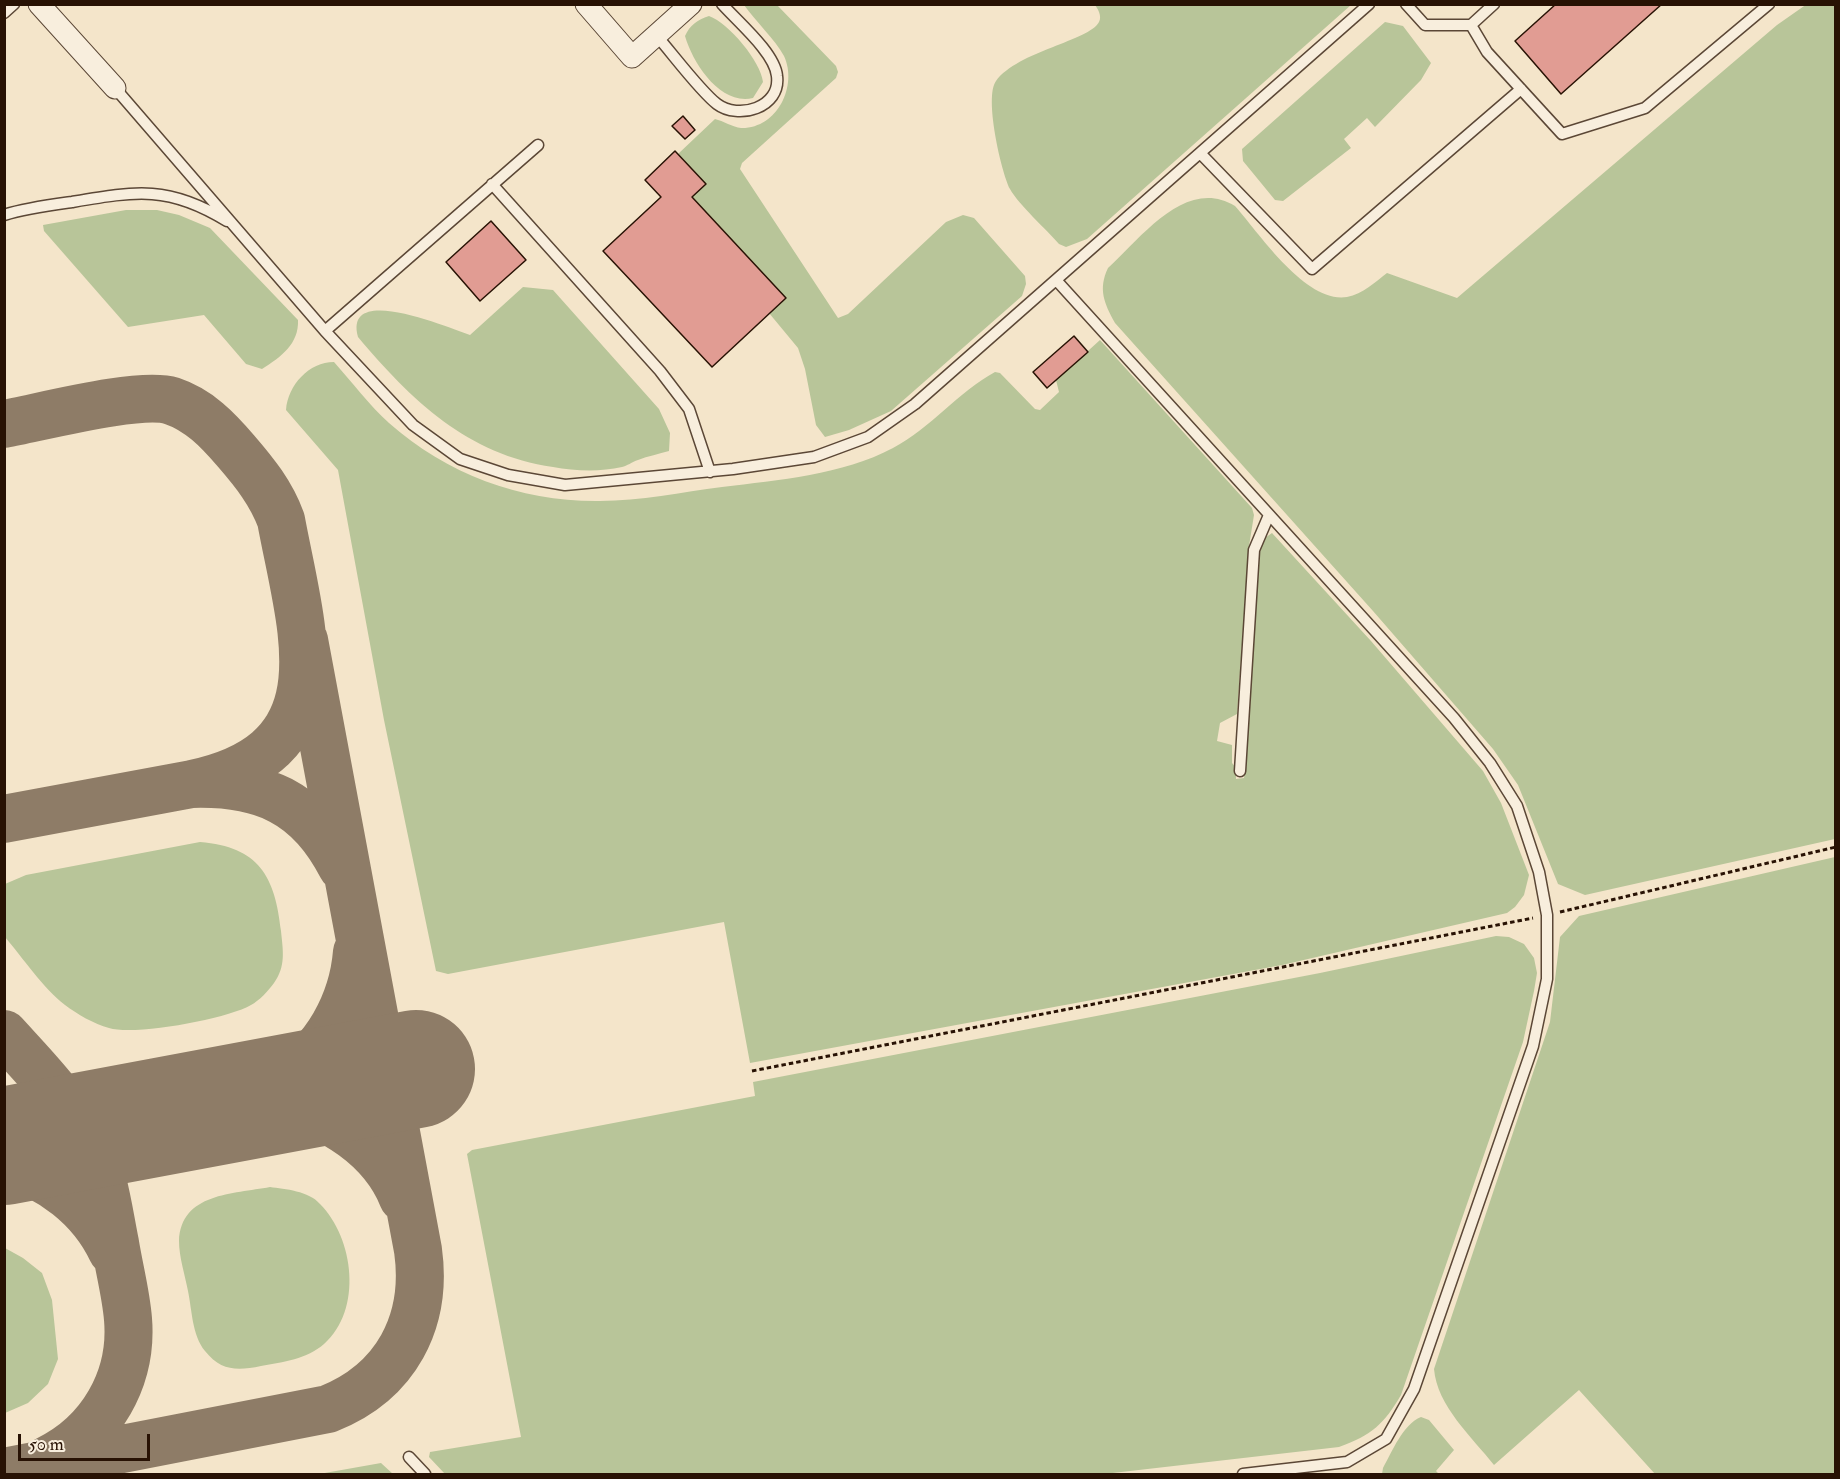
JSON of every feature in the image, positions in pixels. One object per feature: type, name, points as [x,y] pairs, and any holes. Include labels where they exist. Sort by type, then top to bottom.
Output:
[{"type":"street","points":[[39,4],[115,88]]},
{"type":"street","points":[[586,4],[632,57],[691,4]]},
{"type":"lane","points":[[4,13],[14,4]]},
{"type":"lane","points":[[656,35],[717,104],[736,113],[755,110],[772,96],[778,77],[769,56],[722,4]]},
{"type":"lane","points":[[115,88],[325,331],[413,425],[460,459],[508,476],[565,485],[710,472],[814,457],[868,437],[915,404],[1369,4]]},
{"type":"lane","points":[[1407,4],[1425,25],[1471,26],[1494,4]]},
{"type":"lane","points":[[1471,26],[1487,52],[1562,134],[1645,108],[1769,4]]},
{"type":"lane","points":[[1201,154],[1312,268],[1521,89]]},
{"type":"lane","points":[[325,331],[538,145]]},
{"type":"lane","points":[[492,184],[660,371],[689,409],[710,472]]},
{"type":"lane","points":[[4,215],[125,193],[154,192],[180,197],[237,228]]},
{"type":"lane","points":[[1057,281],[1454,718],[1490,763],[1517,806],[1539,872],[1547,915],[1547,979],[1533,1046],[1414,1389],[1386,1439],[1347,1462],[1243,1474]]},
{"type":"lane","points":[[1240,771],[1254,550],[1269,515]]},
{"type":"lane","points":[[410,1457],[425,1474]]},
{"type":"path","points":[[752,1071],[1547,915],[1836,847]]},
{"type":"green space","points":[[1807,4],[1836,5],[1835,839],[1585,895],[1558,884],[1518,785],[1493,749],[1373,611],[1115,323],[1104,296],[1103,283],[1108,268],[1165,214],[1199,199],[1217,199],[1235,206],[1270,249],[1316,290],[1331,296],[1347,297],[1368,287],[1387,273],[1457,298],[1777,25]]},
{"type":"green space","points":[[744,5],[777,5],[836,66],[838,72],[836,78],[742,163],[740,169],[838,318],[848,314],[946,222],[963,215],[974,218],[1025,276],[1026,284],[1022,296],[891,411],[849,430],[825,437],[816,425],[805,369],[798,348],[769,313],[786,298],[692,197],[706,184],[678,154],[715,119],[741,128],[754,126],[774,114],[781,104],[788,80],[788,68],[784,56]]},
{"type":"green space","points":[[1095,5],[1351,5],[1087,239],[1066,247],[1059,244],[1010,189],[1002,167],[995,134],[993,89],[996,81],[1006,71],[1020,62],[1093,29],[1100,17]]},
{"type":"green space","points":[[709,16],[726,26],[757,64],[763,82],[753,98],[741,99],[730,96],[710,80],[694,59],[685,36],[694,23]]},
{"type":"green space","points":[[1385,22],[1403,26],[1431,63],[1421,80],[1375,127],[1367,118],[1344,139],[1351,148],[1283,201],[1275,200],[1243,161],[1242,149]]},
{"type":"green space","points":[[126,210],[157,210],[179,215],[210,228],[298,320],[298,329],[288,349],[262,369],[246,364],[204,315],[128,327],[44,231],[43,225]]},
{"type":"green space","points":[[523,287],[553,290],[659,409],[670,433],[669,451],[622,467],[605,470],[561,468],[522,461],[468,437],[444,421],[399,382],[358,337],[358,321],[366,313],[382,311],[422,318],[470,335]]},
{"type":"green space","points":[[1100,340],[1252,508],[1254,515],[1249,546],[1237,714],[1220,723],[1217,741],[1232,745],[1232,763],[1236,768],[1236,779],[1244,778],[1260,549],[1262,540],[1272,533],[1371,641],[1483,771],[1501,803],[1529,875],[1524,895],[1515,907],[1507,913],[1282,965],[750,1063],[724,922],[448,974],[436,971],[384,720],[338,470],[286,410],[291,392],[301,377],[316,366],[334,362],[389,423],[436,457],[487,482],[542,497],[615,501],[788,479],[853,464],[907,440],[969,389],[995,372],[1000,373],[1035,409],[1040,410],[1059,392],[1056,380]]},
{"type":"green space","points":[[200,842],[237,850],[250,858],[268,880],[274,895],[281,931],[282,964],[272,986],[251,1005],[222,1016],[181,1025],[139,1030],[109,1028],[80,1015],[57,998],[5,937],[5,884],[26,875]]},
{"type":"green space","points":[[1835,857],[1835,1474],[1655,1474],[1579,1390],[1494,1465],[1449,1408],[1437,1383],[1434,1369],[1550,1022],[1560,937],[1579,916]]},
{"type":"green space","points":[[1496,936],[1509,937],[1524,944],[1534,958],[1537,973],[1523,1042],[1401,1395],[1383,1421],[1360,1438],[1339,1447],[1104,1474],[445,1474],[429,1457],[430,1452],[521,1437],[467,1154],[472,1150],[755,1096],[753,1082],[1320,973]]},
{"type":"green space","points":[[270,1187],[296,1191],[310,1196],[332,1218],[346,1254],[349,1274],[349,1294],[345,1313],[336,1330],[324,1344],[310,1353],[286,1361],[244,1369],[230,1368],[211,1358],[197,1338],[180,1253],[179,1241],[182,1225],[189,1213],[211,1199]]},
{"type":"green space","points":[[5,1248],[42,1273],[52,1300],[58,1359],[48,1384],[28,1403],[5,1413]]},
{"type":"green space","points":[[1421,1417],[1429,1420],[1454,1450],[1436,1471],[1439,1474],[1382,1474],[1403,1432]]},
{"type":"green space","points":[[381,1463],[393,1474],[319,1474]]},
{"type":"building","points":[[1556,4],[1662,4],[1561,94],[1515,41]]},
{"type":"building","points":[[683,116],[695,130],[685,139],[672,126]]},
{"type":"building","points":[[675,151],[706,184],[692,197],[786,298],[712,367],[603,251],[661,197],[645,180]]},
{"type":"building","points":[[491,221],[526,260],[480,301],[446,262]]},
{"type":"building","points":[[1074,336],[1088,352],[1047,388],[1033,372]]},
{"type":"taxiway","points":[[4,424],[115,402],[138,399],[172,401],[191,410],[215,428],[256,475],[281,520],[298,604],[303,645],[302,682],[293,716],[274,745],[241,768],[192,784],[240,787],[262,792],[281,800],[314,826],[342,867]]},
{"type":"taxiway","points":[[4,1472],[328,1409],[352,1397],[372,1383],[389,1366],[412,1325],[418,1301],[420,1276],[418,1250],[304,640]]},
{"type":"taxiway","points":[[4,819],[192,784]]},
{"type":"taxiway","points":[[357,952],[350,989],[343,1008],[324,1041],[311,1055],[281,1078],[212,1107],[255,1102],[272,1103],[318,1116],[336,1125],[369,1149],[383,1164],[403,1198]]},
{"type":"taxiway","points":[[4,1034],[60,1098],[88,1142],[102,1178],[108,1204],[128,1319],[125,1363],[110,1402],[98,1420],[83,1435],[66,1449],[47,1460]]},
{"type":"taxiway","points":[[4,1164],[37,1176],[68,1196],[93,1221],[104,1235],[112,1251]]},
{"type":"runway","points":[[4,1146],[416,1069]]}]
